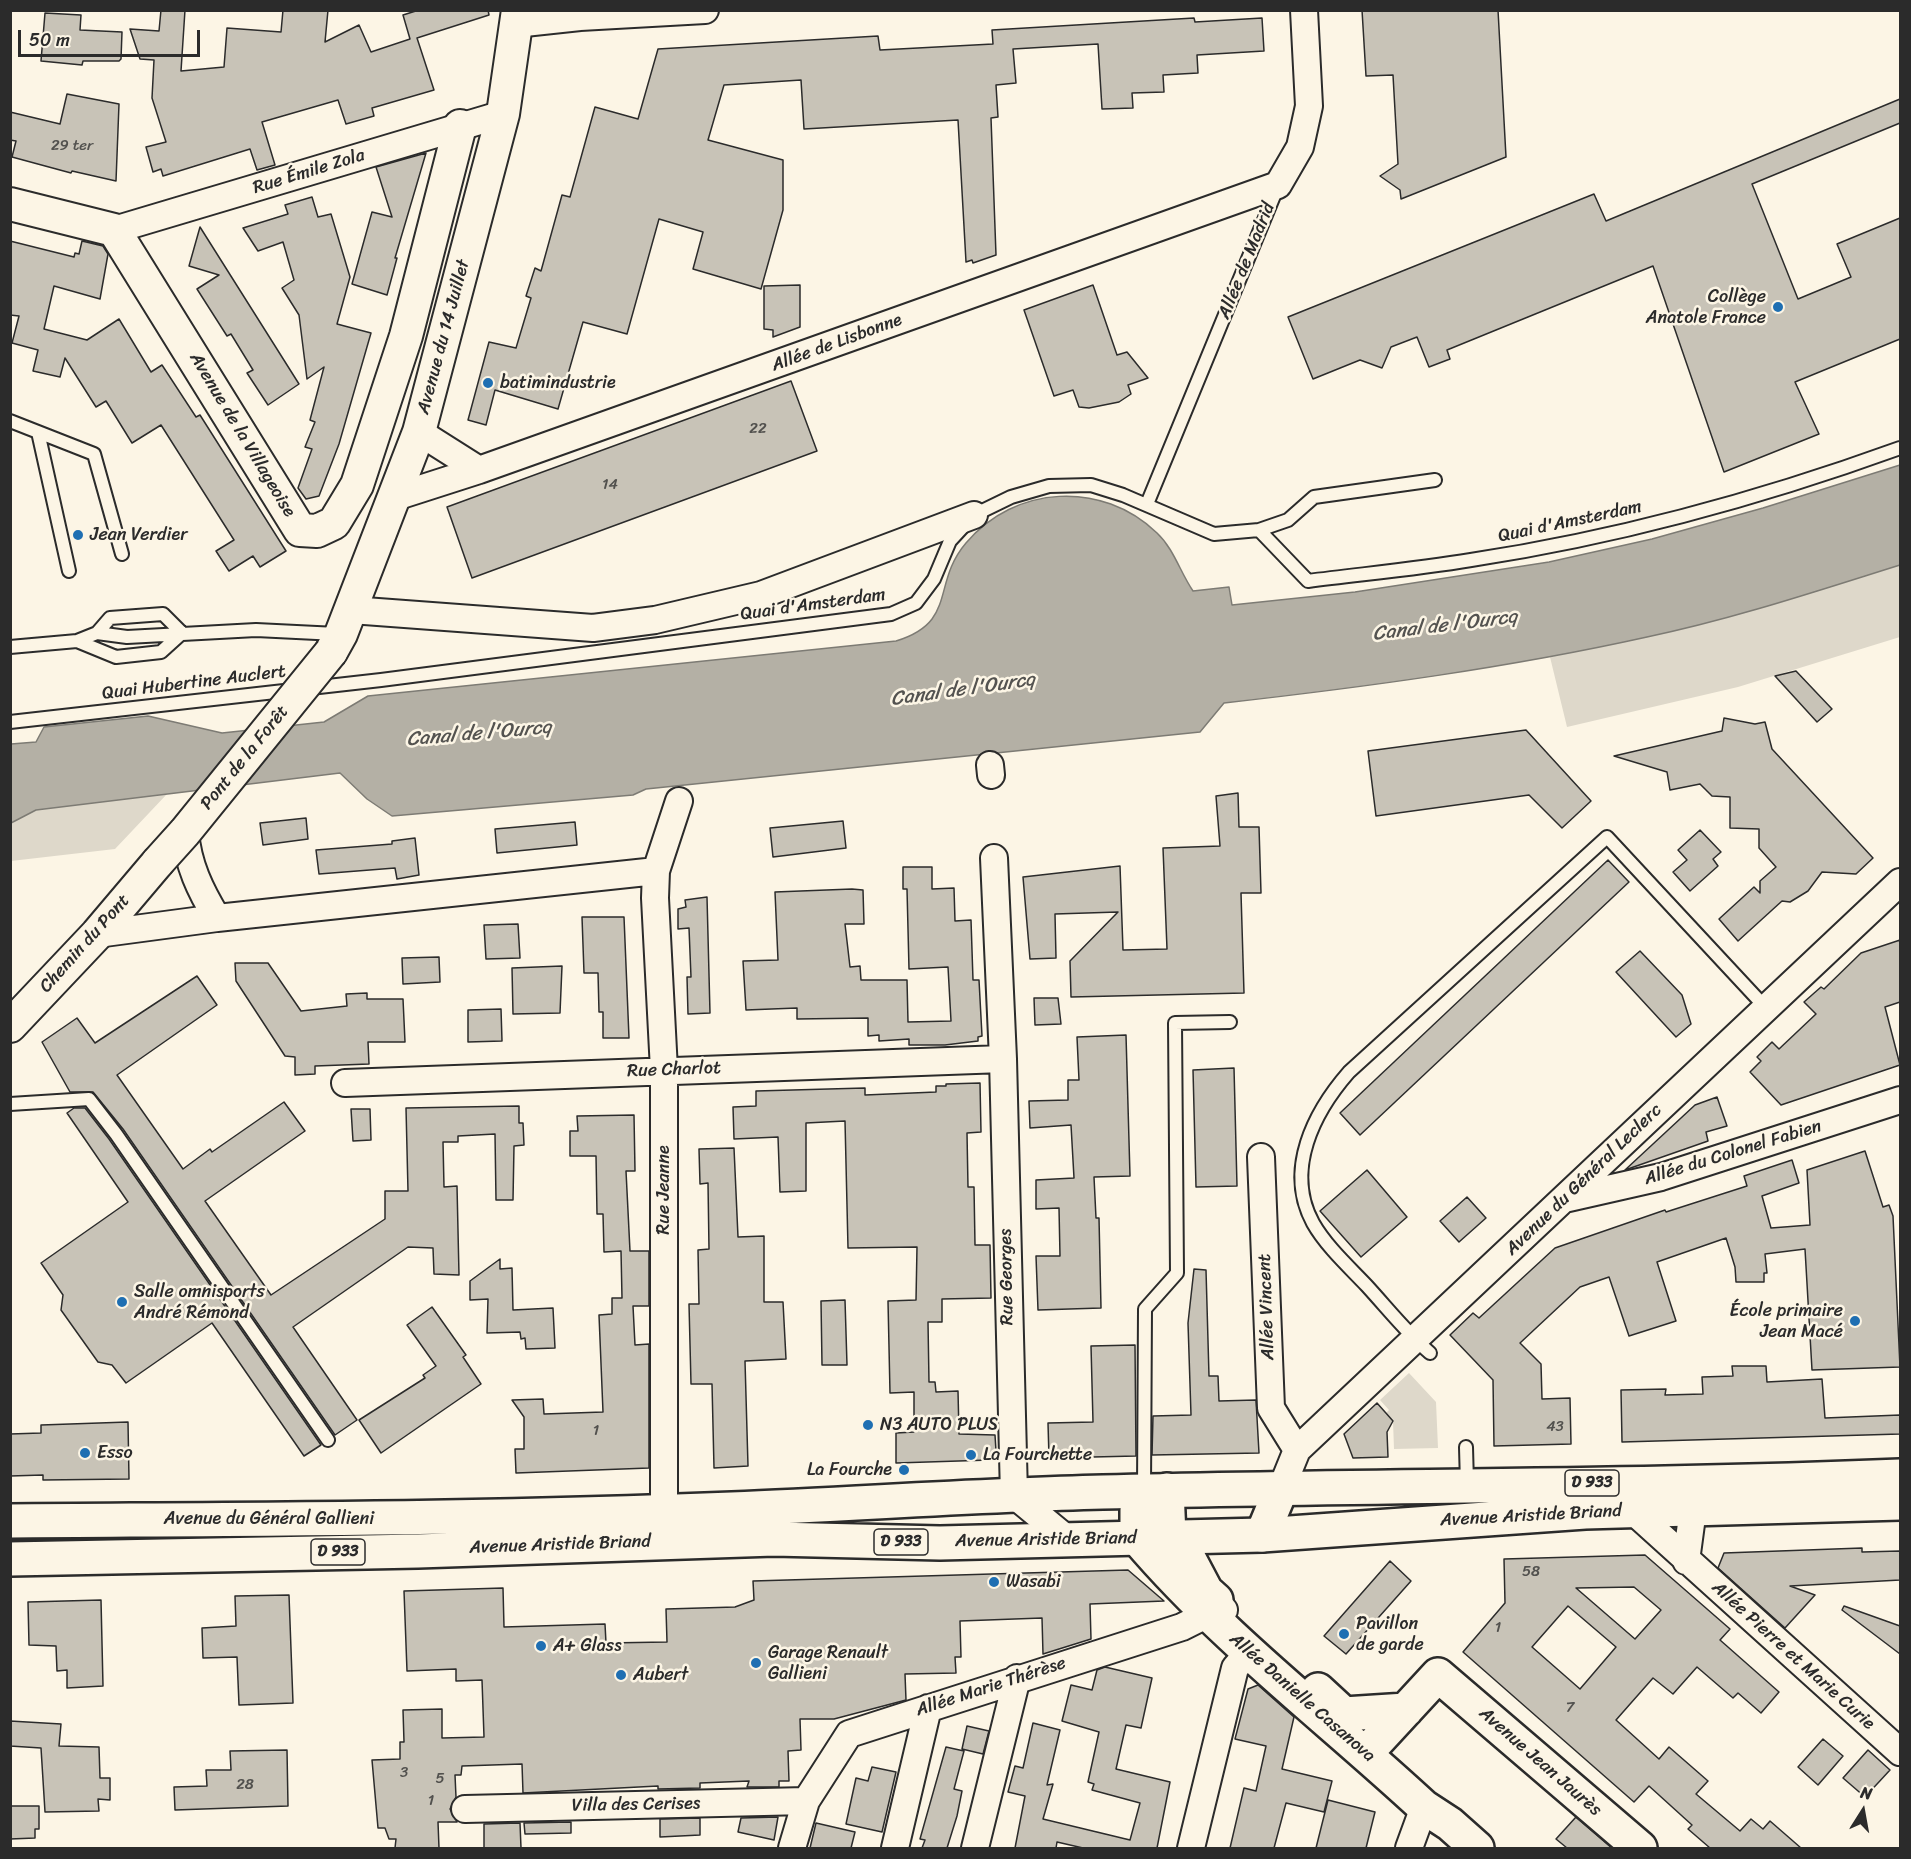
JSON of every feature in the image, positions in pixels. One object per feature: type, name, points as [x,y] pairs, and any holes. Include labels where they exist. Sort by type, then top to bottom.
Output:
[{"type":"main road","name":"Avenue Aristide Briand","points":[[528,1515],[1014,1495],[1282,1487],[1693,1483],[1900,1476]]},
{"type":"main road","points":[[1262,1535],[1282,1487]]},
{"type":"main road","points":[[1137,1538],[1137,1510],[1155,1491],[1169,1536]]},
{"type":"main road","name":"Avenue Aristide Briand","points":[[10,1559],[418,1551],[774,1539],[940,1543],[1262,1535],[1632,1510],[1900,1503]]},
{"type":"main road","name":"Avenue du Général Gallieni","points":[[10,1521],[528,1515]]},
{"type":"main road","name":"Allée Danielle Casanova","points":[[1169,1536],[1186,1555],[1217,1612],[1249,1652],[1366,1753],[1424,1807],[1450,1824],[1477,1848]]},
{"type":"main road","name":"Allée Danielle Casanova","points":[[1137,1538],[1217,1612],[1344,1714],[1406,1710]]},
{"type":"main road","name":"Avenue Jean Jaurès","points":[[1406,1710],[1438,1675],[1640,1848]]},
{"type":"main road","points":[[1366,1753],[1406,1710]]},
{"type":"street","points":[[516,17],[580,17],[705,10]]},
{"type":"street","name":"Allée de Madrid","points":[[1278,185],[1300,147],[1309,105],[1304,10]]},
{"type":"street","name":"Avenue du 14 Juillet","points":[[341,632],[419,432],[503,114],[516,17]]},
{"type":"street","name":"Rue Émile Zola","points":[[114,230],[503,114]]},
{"type":"street","name":"Avenue de la Villageoise","points":[[114,230],[300,530],[317,531],[333,523],[357,485],[406,336],[460,126]]},
{"type":"street","name":"Allée de Lisbonne","points":[[395,497],[479,471],[1278,185]]},
{"type":"street","points":[[10,204],[114,230]]},
{"type":"street","points":[[419,432],[479,471]]},
{"type":"street","points":[[341,632],[593,628],[655,620],[762,595],[974,515]]},
{"type":"street","name":"Pont de la Forêt","points":[[177,851],[341,632]]},
{"type":"street","name":"Rue Jeanne","points":[[664,1510],[664,1070],[655,898],[656,871],[679,801]]},
{"type":"street","points":[[177,851],[217,918]]},
{"type":"street","name":"Chemin du Pont","points":[[10,1026],[177,851]]},
{"type":"street","name":"Rue Georges","points":[[994,858],[1003,1059],[1014,1495]]},
{"type":"street","points":[[97,934],[217,918],[656,871]]},
{"type":"street","name":"Avenue du Général Leclerc","points":[[1282,1487],[1297,1450],[1422,1346],[1564,1199],[1900,882]]},
{"type":"street","name":"Rue Charlot","points":[[345,1083],[1003,1059]]},
{"type":"street","name":"Allée du Colonel Fabien","points":[[1564,1199],[1660,1177],[1900,1100]]},
{"type":"street","name":"Allée Vincent","points":[[1261,1157],[1271,1408],[1297,1450]]},
{"type":"street","points":[[1014,1495],[1065,1539]]},
{"type":"street","points":[[1686,1561],[1693,1509]]},
{"type":"street","name":"Allée Pierre et Marie Curie","points":[[1632,1510],[1900,1752]]},
{"type":"street","name":"Allée Marie Thérèse","points":[[792,1848],[806,1801],[849,1734],[1017,1678],[1182,1627],[1217,1612]]},
{"type":"street","points":[[1191,1848],[1235,1668],[1249,1652]]},
{"type":"street","points":[[975,1848],[1017,1678]]},
{"type":"street","points":[[895,1848],[928,1708]]},
{"type":"street","name":"Villa des Cerises","points":[[465,1809],[806,1801]]},
{"type":"street","points":[[1409,1848],[1424,1807]]},
{"type":"lane","name":"Allée de Madrid","points":[[1147,504],[1278,185]]},
{"type":"lane","points":[[10,421],[94,454],[122,554]]},
{"type":"lane","points":[[38,432],[69,571]]},
{"type":"lane","name":"Quai d'Amsterdam","points":[[1259,530],[1308,581],[1472,560],[1637,527],[1824,476],[1900,448]]},
{"type":"lane","name":"Quai d'Amsterdam","points":[[381,680],[891,614],[916,603],[934,579],[950,541],[974,515],[1011,497],[1049,486],[1091,485],[1147,504],[1214,534],[1259,530],[1288,520],[1314,497],[1436,480]]},
{"type":"lane","points":[[98,633],[110,618],[163,614],[182,633]]},
{"type":"lane","points":[[10,647],[77,641],[98,633],[127,637],[256,630],[341,632]]},
{"type":"lane","points":[[77,641],[116,657],[161,652],[182,633]]},
{"type":"lane","name":"Quai Hubertine Auclert","points":[[10,722],[381,680]]},
{"type":"lane","points":[[1422,1346],[1313,1223],[1302,1193],[1310,1127],[1328,1097],[1349,1072],[1607,837],[1766,1008]]},
{"type":"lane","points":[[1155,1491],[1145,1309],[1177,1273],[1175,1023],[1230,1022]]},
{"type":"lane","points":[[10,1104],[89,1099],[116,1134],[328,1440]]},
{"type":"lane","points":[[1466,1447],[1467,1484]]},
{"type":"shaded area","points":[[1900,565],[1900,637],[1738,687],[1567,727],[1550,657],[1726,616]]},
{"type":"shaded area","points":[[167,794],[115,849],[11,861],[11,823],[36,810]]},
{"type":"shaded area","points":[[1409,1373],[1436,1402],[1438,1448],[1394,1449],[1393,1421],[1386,1413],[1389,1410],[1380,1400]]},
{"type":"water","name":"Canal de l'Ourcq","points":[[1900,465],[1900,565],[1743,613],[1679,630],[1594,648],[1436,676],[1224,703],[1200,732],[646,789],[633,795],[392,816],[367,799],[340,773],[36,810],[11,823],[11,744],[36,742],[44,727],[148,716],[222,733],[324,722],[368,696],[896,641],[915,633],[928,623],[936,612],[955,558],[966,543],[986,524],[1009,510],[1033,500],[1059,496],[1085,498],[1111,504],[1135,516],[1163,539],[1193,591],[1229,587],[1232,605],[1355,592],[1549,562],[1652,539],[1763,508]]},
{"type":"building","points":[[161,10],[185,10],[181,71],[224,67],[227,28],[281,32],[283,10],[328,10],[325,42],[359,25],[371,52],[410,39],[403,15],[419,10],[488,10],[489,15],[417,38],[434,90],[372,108],[374,116],[346,124],[338,100],[262,122],[275,165],[257,170],[250,149],[163,176],[161,169],[153,172],[146,147],[166,142],[152,98],[154,60],[140,59],[130,29],[159,31]]},
{"type":"building","points":[[1362,10],[1498,10],[1506,157],[1401,199],[1400,190],[1380,176],[1398,164],[1393,75],[1366,76]]},
{"type":"building","points":[[45,13],[81,15],[80,30],[122,32],[121,59],[119,61],[83,61],[82,65],[41,61]]},
{"type":"building","points":[[1194,18],[1195,22],[1262,18],[1264,51],[1197,55],[1198,73],[1163,75],[1164,92],[1132,93],[1133,108],[1102,109],[1098,44],[1013,49],[1016,83],[996,85],[998,117],[991,118],[996,255],[973,263],[972,260],[966,262],[958,120],[804,129],[801,80],[724,85],[708,140],[783,160],[783,210],[761,289],[693,269],[703,232],[659,219],[627,334],[583,322],[558,409],[495,390],[486,425],[468,420],[489,342],[516,348],[531,298],[526,296],[535,268],[541,271],[562,195],[570,197],[595,107],[638,119],[658,49],[878,36],[880,50],[993,44],[992,30]]},
{"type":"building","points":[[67,94],[119,104],[116,181],[72,171],[71,173],[12,157],[16,141],[10,140],[10,112],[60,124]]},
{"type":"building","points":[[1900,99],[1900,123],[1752,184],[1798,299],[1851,277],[1837,244],[1900,218],[1900,339],[1795,382],[1819,434],[1724,472],[1653,266],[1447,350],[1450,359],[1429,367],[1417,337],[1391,347],[1382,368],[1360,360],[1313,379],[1288,317],[1594,194],[1606,221]]},
{"type":"building","points":[[426,153],[395,258],[397,258],[387,295],[352,284],[372,212],[392,217],[376,167]]},
{"type":"building","points":[[312,197],[318,217],[331,214],[350,277],[337,324],[371,333],[339,444],[319,496],[306,499],[298,488],[312,449],[305,447],[315,422],[310,420],[324,367],[307,379],[299,315],[282,288],[294,280],[283,242],[258,251],[243,228],[288,214],[285,205]]},
{"type":"building","points":[[200,227],[299,384],[268,405],[247,373],[253,370],[231,334],[227,336],[197,289],[219,275],[189,266]]},
{"type":"building","points":[[10,241],[74,257],[75,253],[79,254],[82,241],[103,246],[108,254],[100,299],[54,286],[44,329],[87,340],[119,319],[151,372],[162,365],[196,417],[200,415],[286,551],[260,567],[253,556],[229,571],[216,551],[234,540],[161,425],[132,443],[106,401],[96,407],[65,358],[60,377],[33,371],[38,350],[12,343],[19,316],[10,315]]},
{"type":"building","points":[[800,285],[800,327],[773,337],[773,330],[764,329],[764,286]]},
{"type":"building","points":[[1093,285],[1117,355],[1127,352],[1148,378],[1128,385],[1131,394],[1119,402],[1089,408],[1079,407],[1073,390],[1054,396],[1024,310]]},
{"type":"building","points":[[791,381],[817,451],[472,578],[447,507]]},
{"type":"building","points":[[1796,671],[1832,709],[1817,722],[1775,676]]},
{"type":"building","points":[[1724,718],[1755,724],[1765,722],[1772,749],[1873,858],[1856,874],[1822,872],[1808,891],[1790,902],[1782,901],[1738,941],[1719,919],[1754,887],[1760,893],[1760,881],[1776,867],[1759,848],[1759,829],[1730,828],[1730,797],[1712,796],[1700,784],[1670,790],[1667,772],[1614,756],[1722,731]]},
{"type":"building","points":[[1526,730],[1591,801],[1562,828],[1529,795],[1376,816],[1368,751]]},
{"type":"building","points":[[1238,793],[1239,827],[1259,827],[1261,893],[1241,893],[1244,993],[1071,997],[1070,961],[1118,912],[1055,914],[1056,958],[1030,959],[1023,877],[1120,866],[1123,950],[1167,949],[1163,848],[1220,846],[1216,796]]},
{"type":"building","points":[[306,818],[308,839],[263,845],[260,823]]},
{"type":"building","points":[[843,821],[846,848],[773,857],[770,828]]},
{"type":"building","points":[[575,822],[577,845],[497,853],[495,829]]},
{"type":"building","points":[[1700,830],[1721,852],[1713,859],[1718,866],[1690,891],[1673,872],[1687,860],[1678,850]]},
{"type":"building","points":[[415,838],[419,875],[397,879],[395,868],[319,874],[316,850],[392,844],[392,841]]},
{"type":"building","points":[[1608,860],[1629,882],[1360,1135],[1340,1113]]},
{"type":"building","points":[[903,867],[932,867],[932,889],[954,888],[955,921],[971,920],[973,980],[979,980],[982,1036],[978,1037],[978,1041],[945,1045],[909,1045],[909,1039],[879,1041],[879,1035],[868,1036],[868,1018],[797,1019],[797,1008],[746,1010],[743,961],[778,960],[775,892],[852,889],[863,890],[864,924],[845,924],[850,967],[860,966],[861,980],[907,980],[908,1022],[951,1021],[948,967],[909,969],[907,889],[903,889]]},
{"type":"building","points":[[707,897],[710,1013],[688,1014],[687,977],[691,977],[689,928],[678,929],[678,909],[686,907],[685,900]]},
{"type":"building","points":[[582,917],[624,917],[629,1038],[603,1038],[603,1012],[599,1012],[598,973],[584,973]]},
{"type":"building","points":[[518,924],[520,958],[486,959],[484,925]]},
{"type":"building","points":[[1900,940],[1900,1002],[1885,1007],[1900,1065],[1781,1105],[1750,1072],[1761,1061],[1757,1057],[1772,1042],[1779,1049],[1816,1014],[1804,1002],[1821,987],[1824,989],[1861,953]]},
{"type":"building","points":[[1640,951],[1682,995],[1691,1024],[1676,1037],[1616,972]]},
{"type":"building","points":[[439,957],[440,982],[403,984],[402,958]]},
{"type":"building","points":[[235,963],[268,963],[301,1011],[347,1006],[346,994],[367,993],[367,999],[403,999],[405,1042],[368,1042],[369,1064],[315,1066],[315,1074],[295,1075],[295,1057],[285,1056],[236,981]]},
{"type":"building","points":[[562,966],[560,1013],[513,1014],[512,968]]},
{"type":"building","points":[[197,976],[217,1005],[117,1075],[183,1169],[210,1149],[212,1152],[284,1102],[305,1131],[205,1201],[271,1295],[385,1219],[385,1191],[408,1191],[406,1108],[519,1106],[519,1123],[523,1123],[524,1145],[514,1146],[513,1200],[496,1200],[495,1134],[458,1136],[458,1142],[443,1142],[444,1187],[457,1186],[459,1275],[434,1274],[433,1248],[408,1247],[293,1327],[357,1420],[335,1435],[123,1129],[93,1092],[70,1092],[42,1042],[77,1018],[95,1043]]},
{"type":"building","points":[[1034,998],[1058,998],[1061,1024],[1035,1025]]},
{"type":"building","points":[[501,1009],[502,1041],[468,1042],[468,1010]]},
{"type":"building","points":[[1126,1035],[1130,1176],[1094,1177],[1096,1218],[1099,1218],[1101,1308],[1038,1310],[1036,1256],[1060,1256],[1059,1208],[1036,1209],[1036,1180],[1074,1178],[1071,1125],[1030,1128],[1029,1101],[1068,1100],[1068,1080],[1079,1080],[1077,1037]]},
{"type":"building","points":[[1234,1068],[1237,1186],[1196,1187],[1193,1070]]},
{"type":"building","points":[[980,1083],[981,1132],[967,1133],[968,1187],[974,1187],[975,1245],[990,1245],[991,1298],[942,1299],[942,1322],[928,1322],[929,1382],[935,1382],[936,1392],[958,1391],[959,1434],[995,1435],[996,1451],[990,1460],[896,1463],[896,1433],[914,1432],[914,1392],[890,1393],[888,1301],[916,1300],[917,1247],[848,1248],[845,1121],[806,1123],[806,1191],[780,1192],[778,1137],[734,1139],[733,1107],[756,1106],[756,1091],[865,1088],[865,1095],[936,1092],[936,1086]]},
{"type":"building","points":[[1717,1097],[1727,1126],[1706,1132],[1708,1141],[1625,1170],[1695,1105]]},
{"type":"building","points":[[74,1108],[85,1108],[109,1139],[321,1445],[304,1456],[212,1323],[126,1383],[112,1365],[98,1362],[61,1310],[63,1295],[41,1263],[128,1202],[67,1113]]},
{"type":"building","points":[[351,1109],[370,1109],[371,1140],[353,1141]]},
{"type":"building","points":[[634,1115],[635,1171],[626,1171],[630,1251],[649,1251],[649,1306],[633,1306],[635,1345],[649,1344],[649,1468],[516,1473],[515,1449],[524,1449],[524,1417],[512,1400],[543,1399],[544,1414],[603,1412],[599,1315],[612,1314],[612,1298],[622,1298],[621,1251],[604,1252],[603,1214],[597,1214],[596,1156],[570,1156],[570,1131],[578,1131],[577,1116]]},
{"type":"building","points":[[734,1148],[738,1237],[764,1236],[764,1302],[783,1302],[786,1359],[745,1361],[748,1466],[714,1468],[712,1384],[691,1384],[689,1304],[699,1304],[698,1250],[709,1249],[708,1183],[700,1184],[699,1149]]},
{"type":"building","points":[[1865,1151],[1883,1207],[1889,1205],[1893,1216],[1900,1367],[1812,1370],[1805,1249],[1765,1254],[1767,1273],[1764,1273],[1764,1282],[1736,1282],[1735,1267],[1726,1238],[1657,1262],[1676,1321],[1629,1336],[1609,1277],[1580,1287],[1520,1343],[1541,1364],[1542,1399],[1570,1398],[1571,1444],[1494,1446],[1493,1380],[1450,1335],[1473,1313],[1479,1318],[1555,1248],[1665,1210],[1666,1212],[1747,1186],[1744,1176],[1792,1160],[1799,1183],[1762,1196],[1771,1228],[1810,1225],[1807,1170]]},
{"type":"building","points":[[1367,1170],[1407,1217],[1361,1257],[1320,1211]]},
{"type":"building","points":[[1467,1197],[1486,1218],[1459,1242],[1440,1221]]},
{"type":"building","points":[[500,1259],[500,1269],[512,1268],[513,1310],[553,1308],[555,1348],[526,1349],[525,1338],[521,1339],[520,1332],[487,1333],[488,1299],[470,1300],[470,1281]]},
{"type":"building","points":[[1194,1269],[1206,1270],[1209,1376],[1218,1376],[1219,1401],[1256,1400],[1259,1453],[1152,1455],[1153,1416],[1191,1415],[1188,1323]]},
{"type":"building","points":[[845,1300],[847,1365],[822,1365],[821,1301]]},
{"type":"building","points":[[432,1307],[466,1355],[463,1357],[481,1384],[381,1453],[359,1420],[425,1378],[423,1375],[436,1366],[407,1325]]},
{"type":"building","points":[[1135,1345],[1136,1456],[1049,1458],[1048,1423],[1093,1422],[1091,1346]]},
{"type":"building","points":[[1732,1366],[1766,1366],[1767,1382],[1822,1379],[1825,1418],[1900,1415],[1900,1434],[1622,1442],[1621,1390],[1666,1389],[1665,1395],[1703,1394],[1702,1377],[1733,1376]]},
{"type":"building","points":[[1377,1403],[1393,1421],[1387,1432],[1388,1457],[1353,1458],[1344,1434]]},
{"type":"building","name":"Esso","points":[[128,1422],[129,1479],[43,1480],[43,1475],[10,1476],[10,1434],[41,1433],[41,1425]]},
{"type":"building","points":[[1862,1548],[1862,1552],[1900,1551],[1900,1580],[1790,1586],[1815,1595],[1785,1628],[1718,1568],[1724,1553]]},
{"type":"building","points":[[1645,1555],[1730,1629],[1720,1640],[1779,1692],[1761,1713],[1738,1693],[1733,1698],[1697,1667],[1673,1694],[1653,1678],[1616,1720],[1659,1759],[1669,1747],[1708,1781],[1696,1794],[1740,1831],[1751,1819],[1763,1829],[1770,1821],[1801,1848],[1710,1848],[1688,1829],[1692,1825],[1649,1786],[1634,1802],[1463,1652],[1505,1603],[1504,1559]],"holes":[[[1634,1587],[1661,1610],[1635,1639],[1576,1588]],[[1568,1606],[1616,1647],[1580,1689],[1532,1647]]]},
{"type":"building","points":[[1390,1561],[1411,1581],[1346,1654],[1324,1636]]},
{"type":"building","points":[[1128,1570],[1164,1601],[1090,1604],[1091,1639],[1043,1654],[1042,1618],[960,1621],[961,1657],[955,1657],[956,1673],[905,1674],[906,1700],[834,1719],[800,1719],[801,1750],[788,1751],[789,1781],[779,1781],[779,1787],[747,1787],[749,1781],[700,1783],[700,1788],[658,1789],[658,1786],[523,1793],[522,1764],[462,1766],[461,1775],[455,1775],[456,1797],[450,1809],[457,1822],[438,1822],[439,1848],[395,1848],[396,1839],[389,1839],[385,1828],[378,1828],[372,1760],[400,1759],[400,1742],[404,1742],[403,1710],[442,1709],[442,1738],[484,1737],[482,1680],[456,1681],[456,1669],[407,1671],[404,1591],[503,1588],[504,1627],[605,1624],[606,1643],[667,1642],[666,1609],[735,1607],[754,1600],[753,1581]]},
{"type":"building","points":[[289,1595],[293,1703],[239,1705],[237,1657],[203,1658],[202,1628],[236,1626],[235,1596]]},
{"type":"building","points":[[101,1600],[103,1686],[67,1688],[67,1670],[57,1671],[56,1646],[29,1645],[28,1602]]},
{"type":"building","points":[[1844,1606],[1900,1626],[1900,1654],[1842,1610]]},
{"type":"building","points":[[1105,1667],[1152,1678],[1141,1728],[1126,1725],[1116,1769],[1170,1782],[1157,1848],[1083,1848],[1057,1842],[1056,1848],[1015,1848],[1025,1796],[1008,1792],[1015,1766],[1023,1768],[1033,1723],[1060,1730],[1047,1785],[1053,1784],[1043,1819],[1130,1840],[1140,1803],[1092,1790],[1094,1784],[1088,1782],[1099,1732],[1062,1721],[1071,1685],[1092,1690],[1097,1670]]},
{"type":"building","points":[[1258,1685],[1294,1717],[1282,1769],[1332,1781],[1324,1812],[1286,1803],[1274,1848],[1230,1848],[1244,1788],[1256,1791],[1266,1746],[1235,1739],[1248,1689]]},
{"type":"building","points":[[10,1721],[61,1724],[59,1746],[99,1747],[100,1778],[110,1778],[110,1800],[98,1799],[99,1811],[45,1812],[41,1748],[10,1746]]},
{"type":"building","points":[[967,1726],[989,1731],[983,1754],[962,1749]]},
{"type":"building","points":[[1823,1739],[1843,1756],[1818,1785],[1798,1767]]},
{"type":"building","points":[[946,1747],[964,1751],[954,1789],[962,1791],[957,1816],[947,1848],[922,1848],[925,1840],[920,1839]]},
{"type":"building","points":[[287,1750],[288,1806],[175,1810],[174,1787],[207,1786],[206,1770],[231,1770],[230,1751]]},
{"type":"building","points":[[1868,1750],[1890,1770],[1865,1797],[1843,1778]]},
{"type":"building","points":[[872,1767],[896,1772],[882,1832],[846,1824],[856,1778],[868,1781]]},
{"type":"building","points":[[1328,1800],[1375,1812],[1366,1848],[1316,1848]]},
{"type":"building","points":[[10,1806],[39,1806],[39,1829],[35,1829],[35,1838],[10,1839]]},
{"type":"building","points":[[778,1817],[774,1840],[738,1832],[741,1818]]},
{"type":"building","points":[[1576,1817],[1612,1848],[1567,1848],[1556,1839]]},
{"type":"building","points":[[700,1818],[700,1835],[660,1837],[660,1819]]},
{"type":"building","points":[[571,1822],[571,1833],[525,1834],[524,1823]]},
{"type":"building","points":[[520,1823],[521,1848],[484,1848],[484,1824]]},
{"type":"building","points":[[816,1823],[855,1832],[851,1848],[810,1848]]},
{"type":"place","name":"Collège Anatole France","points":[[1778,307]]},
{"type":"place","name":"batimindustrie","points":[[488,383]]},
{"type":"place","name":"Jean Verdier","points":[[78,535]]},
{"type":"place","name":"Salle omnisports André Rémond","points":[[122,1302]]},
{"type":"place","name":"École primaire Jean Macé","points":[[1855,1321]]},
{"type":"place","name":"N3 AUTO PLUS","points":[[868,1425]]},
{"type":"place","name":"Esso","points":[[85,1453]]},
{"type":"place","name":"La Fourchette","points":[[971,1455]]},
{"type":"place","name":"La Fourche","points":[[904,1470]]},
{"type":"place","name":"Wasabi","points":[[994,1582]]},
{"type":"place","name":"Pavillon de garde","points":[[1344,1634]]},
{"type":"place","name":"A+ Glass","points":[[541,1646]]},
{"type":"place","name":"Garage Renault Gallieni","points":[[756,1663]]},
{"type":"place","name":"Aubert","points":[[621,1675]]}]
